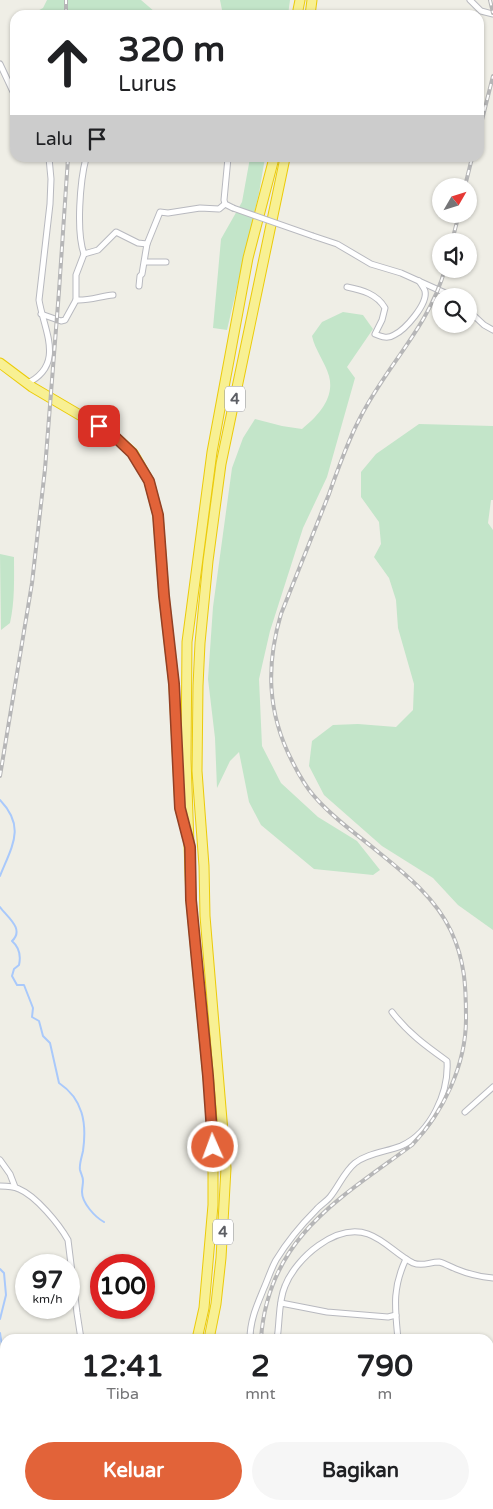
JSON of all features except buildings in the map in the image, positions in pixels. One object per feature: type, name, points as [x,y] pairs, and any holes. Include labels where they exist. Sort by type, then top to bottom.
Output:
[{"type":"highway","name":"4","points":[[198,1334],[204,1308],[213,1205],[213,1129],[191,900],[186,759],[187,642],[212,452],[248,258],[273,162]]},
{"type":"highway","name":"4","points":[[210,1334],[216,1304],[221,1258],[226,1168],[205,916],[204,866],[197,771],[200,643],[220,464],[284,162]]},
{"type":"highway","points":[[0,363],[26,384],[112,434],[132,453],[149,481],[158,515],[164,596],[174,684],[180,808],[190,847]]},
{"type":"street","points":[[470,0],[480,10]]},
{"type":"street","points":[[0,64],[10,85]]},
{"type":"street","points":[[26,384],[35,380],[44,370],[50,358],[49,338],[41,314],[39,300],[50,204],[51,180],[49,162]]},
{"type":"street","points":[[41,314],[61,321],[65,320],[76,300],[76,275],[84,254],[81,248],[80,222],[85,162]]},
{"type":"street","points":[[225,204],[224,195],[228,162]]},
{"type":"street","points":[[225,204],[337,244],[371,264],[434,288]]},
{"type":"street","points":[[139,286],[147,244],[160,212],[168,213],[200,208],[219,209],[225,204]]},
{"type":"street","points":[[84,254],[98,250],[116,232],[138,243],[147,244]]},
{"type":"street","points":[[145,262],[166,262]]},
{"type":"street","points":[[347,287],[366,292],[378,298],[382,303],[385,308],[384,313],[375,334],[384,338],[394,336],[406,327],[420,308],[425,299],[425,291],[419,281]]},
{"type":"street","points":[[76,300],[86,301],[102,296],[114,295]]},
{"type":"street","points":[[477,319],[484,326],[493,330]]},
{"type":"street","points":[[250,1334],[252,1317],[256,1305],[275,1262],[292,1237],[330,1196],[351,1166],[373,1154],[390,1150],[411,1139],[427,1124],[446,1085],[447,1061],[418,1041],[392,1012]]},
{"type":"street","points":[[465,1112],[492,1089]]},
{"type":"street","points":[[0,1160],[10,1174],[15,1187]]},
{"type":"street","points":[[0,1186],[15,1187],[28,1194],[62,1229],[68,1240],[80,1334]]},
{"type":"street","points":[[278,1334],[284,1288],[291,1273],[312,1250],[330,1238],[347,1233],[364,1233],[386,1243],[406,1259],[421,1265],[438,1262],[470,1274],[493,1278]]},
{"type":"street","points":[[398,1334],[396,1284],[406,1259]]},
{"type":"street","points":[[281,1304],[327,1312],[388,1318],[396,1316]]},
{"type":"green space","points":[[47,0],[141,0],[153,10],[39,10],[43,8]]},
{"type":"green space","points":[[220,0],[290,0],[289,10],[222,10]]},
{"type":"green space","points":[[249,162],[264,162],[259,193],[227,330],[213,328],[221,239],[242,202]]},
{"type":"green space","points":[[343,312],[363,315],[373,329],[347,367],[355,378],[327,477],[303,528],[270,631],[259,679],[262,746],[281,783],[318,817],[357,841],[380,870],[373,875],[314,869],[261,825],[249,802],[239,752],[230,761],[217,788],[215,738],[208,679],[213,607],[232,468],[243,438],[255,419],[302,429],[324,406],[330,392],[329,376],[312,336],[322,322]]},
{"type":"green space","points":[[419,424],[493,426],[493,500],[491,500],[488,523],[493,530],[493,930],[458,905],[433,878],[382,846],[324,795],[309,766],[312,741],[333,725],[358,724],[396,727],[413,710],[414,684],[398,628],[396,600],[389,578],[374,557],[381,544],[379,522],[361,497],[361,472],[376,454]]},
{"type":"green space","points":[[0,554],[14,557],[12,615],[10,623],[1,630]]},
{"type":"waterway","points":[[0,800],[13,819],[15,828],[12,846],[0,876]]},
{"type":"waterway","points":[[0,907],[13,923],[17,932],[16,937],[12,941],[18,949],[20,962],[14,969],[12,976],[17,985],[24,985],[33,1008],[32,1017],[39,1021],[43,1036],[50,1043],[59,1083],[73,1096],[82,1113],[84,1131],[80,1163],[83,1179],[82,1192],[84,1201],[97,1217],[104,1222]]},
{"type":"waterway","points":[[0,1269],[4,1273],[6,1295],[0,1319]]},
{"type":"railway","points":[[66,0],[66,10]]},
{"type":"railway","points":[[490,0],[493,13]]},
{"type":"railway","points":[[484,112],[493,76]]},
{"type":"railway","points":[[0,776],[32,583],[45,469],[68,162]]},
{"type":"railway","points":[[467,178],[471,162]]},
{"type":"railway","points":[[454,233],[457,223]]},
{"type":"railway","points":[[262,1334],[267,1304],[277,1274],[293,1247],[312,1224],[334,1203],[412,1145],[434,1118],[443,1103],[451,1087],[462,1054],[466,1019],[465,985],[462,963],[451,931],[436,907],[418,886],[336,818],[308,788],[284,743],[278,725],[274,706],[271,670],[276,633],[281,614],[347,447],[381,382],[418,328],[438,290],[442,278]]},
{"type":"route","points":[[99,426],[124,443],[132,453],[149,481],[158,515],[164,596],[174,684],[180,808],[190,847],[191,900],[213,1129],[213,1147]]}]
